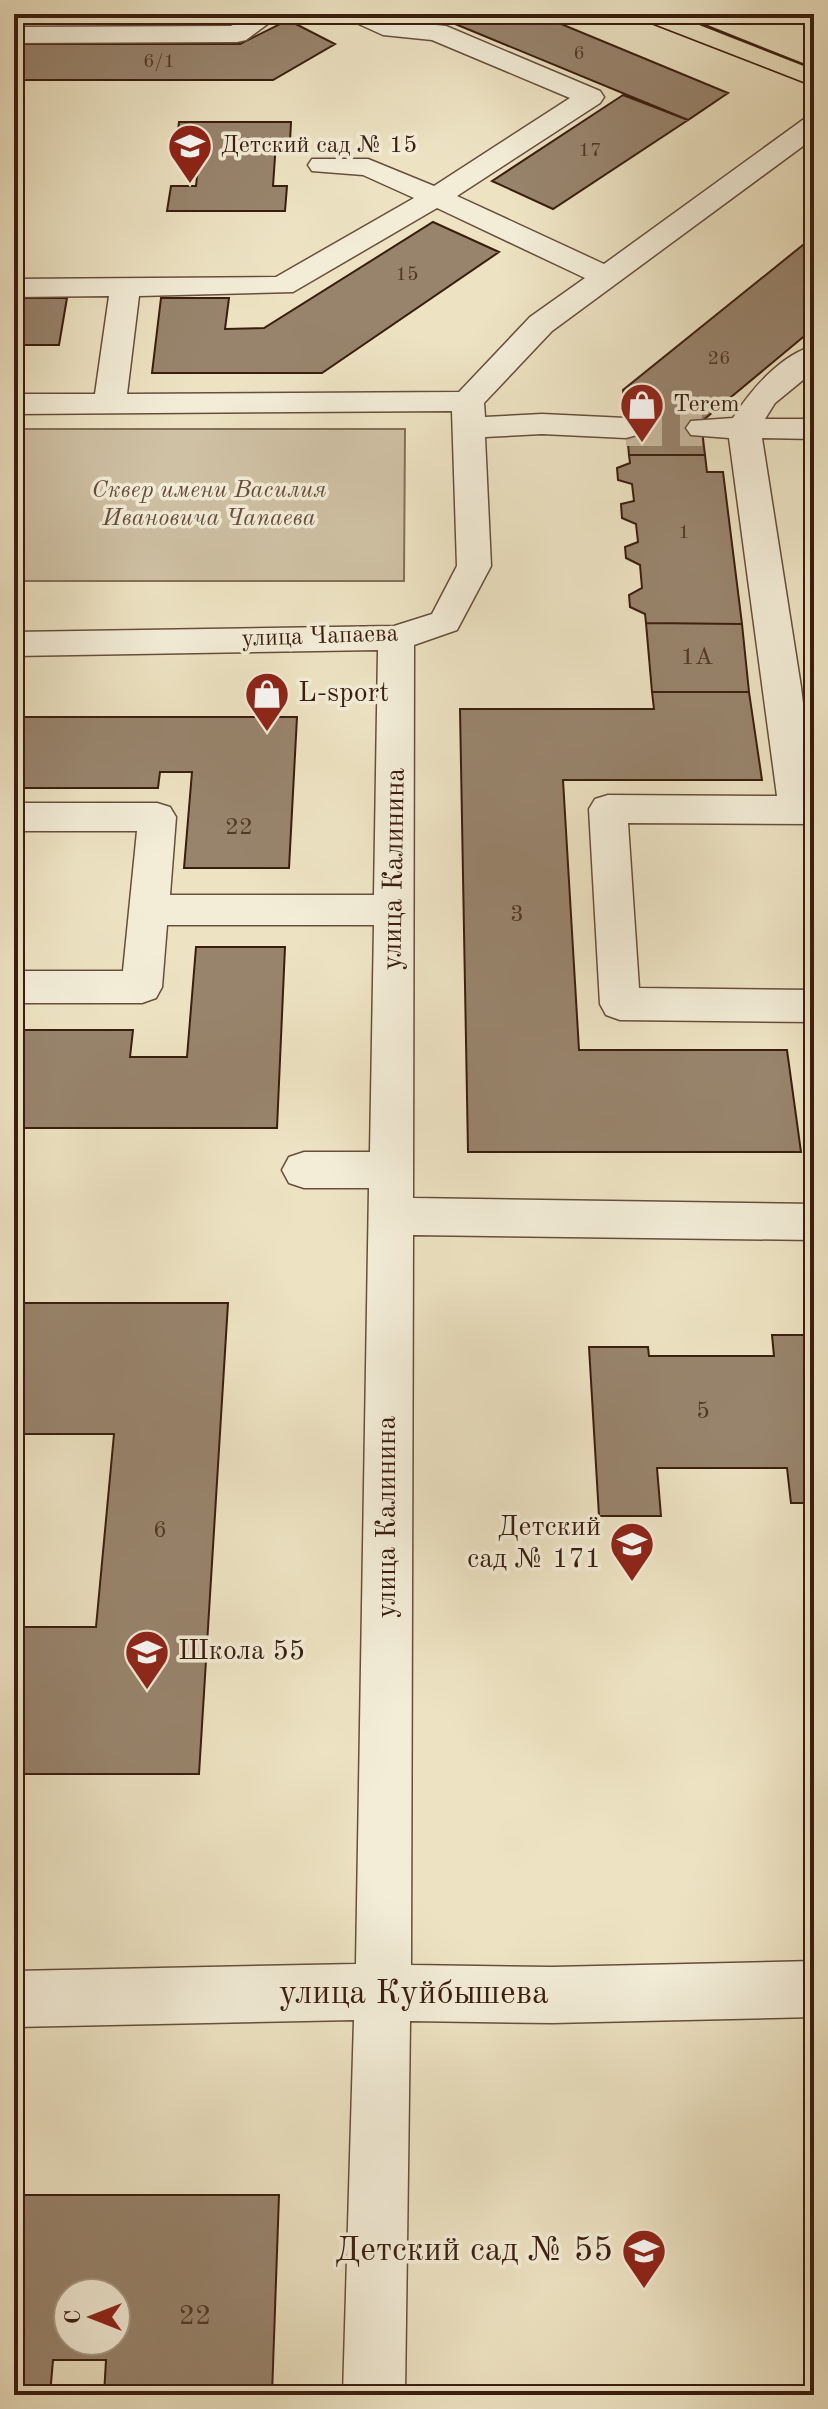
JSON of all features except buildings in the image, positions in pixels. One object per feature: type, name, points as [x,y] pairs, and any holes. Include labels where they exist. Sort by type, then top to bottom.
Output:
[{"type":"main road","points":[[653,14],[814,78]]},
{"type":"street","points":[[14,35],[237,34],[268,14]]},
{"type":"street","points":[[14,288],[282,286],[436,197],[590,97],[437,32],[392,29],[359,14]]},
{"type":"street","points":[[469,414],[541,324],[814,125]]},
{"type":"street","points":[[322,165],[368,167],[605,276]]},
{"type":"street","points":[[110,404],[125,288]]},
{"type":"street","points":[[814,355],[762,397],[744,427],[799,687],[805,810],[608,809],[620,1004],[814,1006]]},
{"type":"street","points":[[14,404],[469,414],[542,424],[626,428]]},
{"type":"street","name":"улица Чапаева","points":[[14,644],[396,638],[445,622],[474,566],[469,414]]},
{"type":"street","points":[[702,428],[814,429]]},
{"type":"street","name":"улица Калинина","points":[[374,2395],[383,1993],[396,638]]},
{"type":"street","points":[[14,817],[157,817],[142,987],[14,987]]},
{"type":"street","points":[[149,910],[394,910]]},
{"type":"street","points":[[304,1170],[390,1193],[814,1222]]},
{"type":"street","name":"улица Куйбышева","points":[[14,1999],[383,1993],[552,1995],[814,1989]]},
{"type":"green space","name":"Сквер имени Василия Ивановича Чапаева","points":[[14,429],[405,429],[404,581],[14,581]]},
{"type":"tunnel","points":[[626,428],[702,428]]},
{"type":"tram line","points":[[674,14],[814,69]]},
{"type":"place","name":"Детский сад № 15","points":[[190,185]]},
{"type":"place","name":"Terem","points":[[642,444]]},
{"type":"place","name":"L-sport","points":[[267,733]]},
{"type":"place","name":"Детский сад № 171","points":[[632,1583]]},
{"type":"place","name":"Школа 55","points":[[147,1691]]},
{"type":"place","name":"Детский сад № 55","points":[[644,2290]]}]
